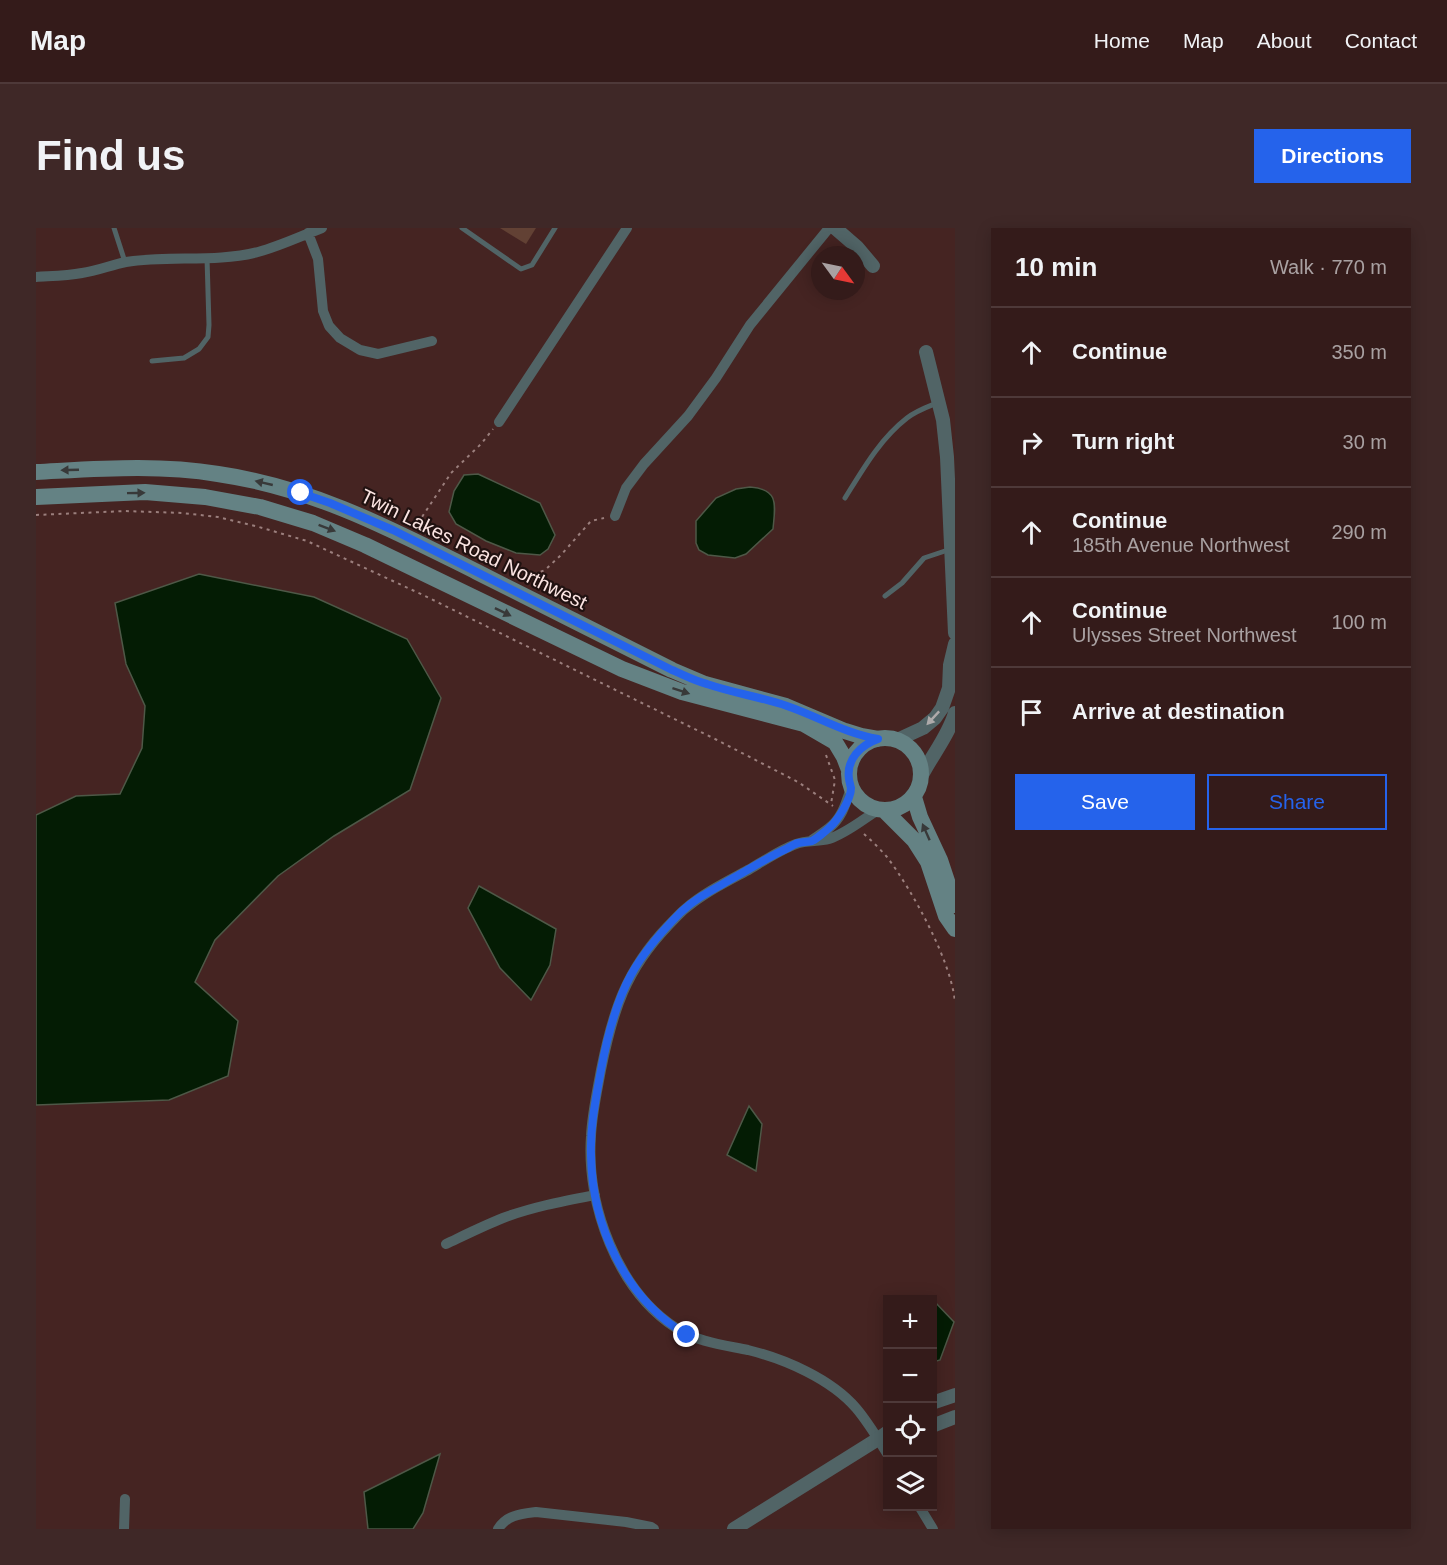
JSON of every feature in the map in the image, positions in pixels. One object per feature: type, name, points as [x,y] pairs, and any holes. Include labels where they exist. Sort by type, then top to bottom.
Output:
[{"type":"main road","name":"Twin Lakes Road Northwest","points":[[36,472],[140,468],[192,470],[245,478],[301,493],[393,530],[672,670],[705,684],[786,706],[845,731],[878,739]]},
{"type":"main road","points":[[36,497],[145,492],[205,497],[260,507],[313,523],[365,545],[622,669],[682,692],[804,724],[835,742],[849,770]]},
{"type":"main road","points":[[888,738],[897,740],[915,754],[920,764],[920,786],[906,804],[896,809],[881,810],[867,806],[851,788],[849,770],[852,759],[867,743],[888,738]]},
{"type":"main road","points":[[914,796],[920,818],[940,860],[955,905]]},
{"type":"main road","points":[[881,810],[914,840],[928,862],[946,916],[955,929]]},
{"type":"street","points":[[36,277],[82,273],[125,262],[163,258],[207,258],[257,252],[292,241],[322,228]]},
{"type":"street","points":[[499,422],[627,228]]},
{"type":"street","points":[[615,516],[626,488],[644,464],[688,416],[750,325],[789,274],[829,228]]},
{"type":"street","points":[[836,228],[873,266]]},
{"type":"street","points":[[308,234],[318,259],[323,311],[329,326],[340,338],[360,350],[378,354],[432,341]]},
{"type":"street","points":[[926,352],[943,420],[947,457],[955,633]]},
{"type":"street","points":[[897,740],[923,728],[935,718],[942,708],[949,688],[950,664],[955,644]]},
{"type":"street","points":[[921,775],[944,739],[955,713]]},
{"type":"street","points":[[812,840],[830,827],[842,813],[851,788]]},
{"type":"street","points":[[881,810],[831,838],[812,840],[784,850],[699,898],[683,910],[654,940],[641,957],[622,992],[606,1046],[596,1095],[591,1156],[595,1195],[609,1242],[641,1298],[659,1316],[687,1335],[768,1355],[796,1366],[846,1397],[865,1420],[883,1435]]},
{"type":"street","points":[[446,1244],[505,1217],[595,1195]]},
{"type":"street","points":[[937,1402],[955,1395]]},
{"type":"street","points":[[937,1424],[955,1417]]},
{"type":"street","points":[[734,1529],[883,1437]]},
{"type":"street","points":[[124,1499],[124,1529]]},
{"type":"street","points":[[922,1511],[933,1529]]},
{"type":"street","points":[[499,1527],[509,1517],[536,1512],[626,1522],[654,1529]]},
{"type":"lane","points":[[114,228],[125,262]]},
{"type":"lane","points":[[462,228],[521,268],[532,266],[555,228]]},
{"type":"lane","points":[[152,361],[184,358],[199,349],[208,337],[207,258]]},
{"type":"lane","points":[[845,498],[867,462],[886,438],[907,418],[939,403]]},
{"type":"lane","points":[[885,596],[902,583],[924,558],[952,549]]},
{"type":"path","points":[[418,524],[451,473],[481,444],[499,422]]},
{"type":"path","points":[[36,515],[182,513],[228,520],[307,541],[423,595],[717,740],[798,782],[842,813]]},
{"type":"path","points":[[528,579],[532,574],[545,570],[591,521],[615,516]]},
{"type":"path","points":[[858,827],[886,856],[922,914],[949,976],[955,1002]]},
{"type":"shaded area","points":[[478,474],[540,503],[555,535],[548,549],[540,555],[516,553],[486,541],[456,524],[449,512],[454,491],[464,475]]},
{"type":"shaded area","points":[[750,487],[767,491],[774,500],[773,529],[746,554],[735,558],[708,555],[699,550],[696,543],[696,521],[716,498],[736,489]]},
{"type":"shaded area","points":[[199,574],[314,597],[407,639],[441,698],[410,790],[334,836],[278,876],[215,940],[195,982],[238,1021],[228,1076],[169,1100],[36,1105],[36,815],[76,796],[120,794],[142,748],[145,706],[126,664],[115,603]]},
{"type":"shaded area","points":[[479,886],[556,929],[550,965],[531,1000],[500,968],[468,908]]},
{"type":"shaded area","points":[[749,1106],[762,1124],[756,1171],[727,1155]]},
{"type":"shaded area","points":[[937,1304],[954,1322],[940,1360],[937,1361]]},
{"type":"shaded area","points":[[440,1454],[423,1513],[413,1529],[368,1529],[364,1492]]},
{"type":"building","points":[[500,228],[536,228],[526,244]]},
{"type":"route","points":[[301,493],[361,515],[393,530],[672,670],[705,684],[786,706],[845,731],[878,739],[867,743],[852,759],[849,770],[851,788],[842,813],[830,827],[812,840],[784,850],[716,887],[683,910],[641,957],[622,992],[610,1030],[596,1095],[591,1136],[595,1195],[609,1242],[641,1298],[666,1321],[687,1335]]}]
